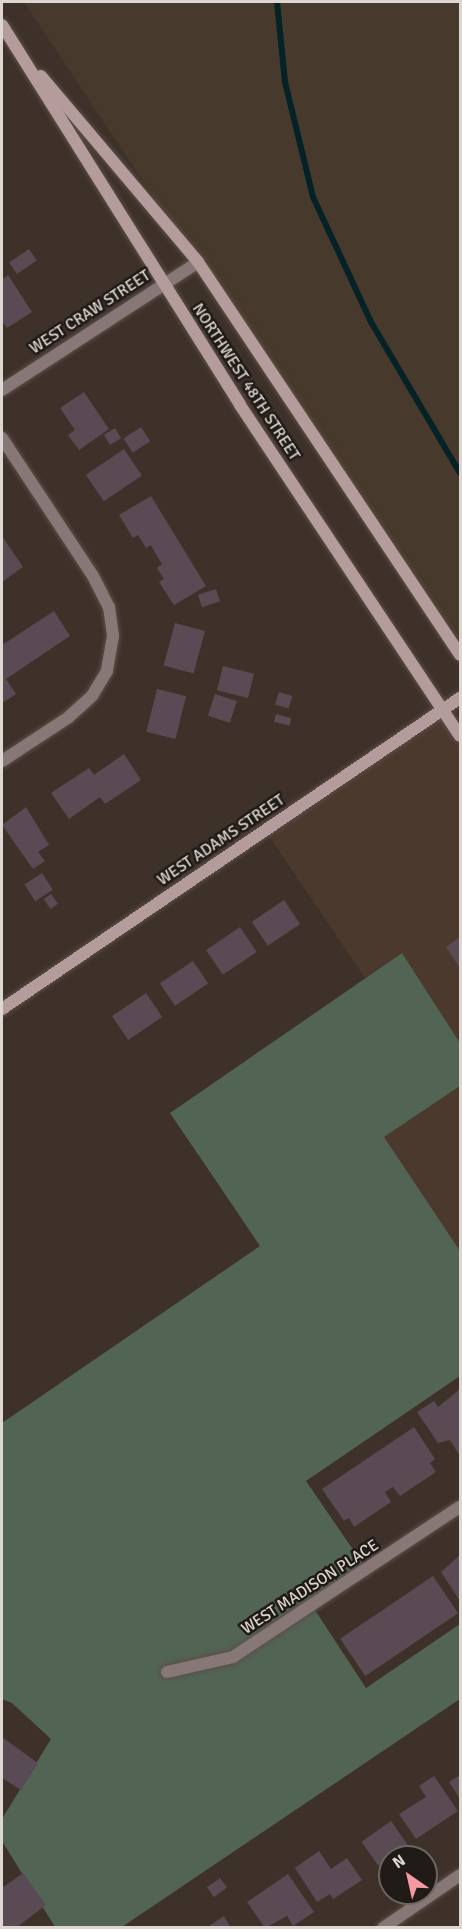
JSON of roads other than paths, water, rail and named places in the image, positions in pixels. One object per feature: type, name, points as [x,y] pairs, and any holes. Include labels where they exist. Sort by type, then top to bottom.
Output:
[{"type":"main road","name":"NORTHWEST 48TH STREET","points":[[2,25],[164,284],[460,736]]},
{"type":"main road","name":"NORTHWEST 48TH STREET","points":[[11,40],[198,262],[460,655]]},
{"type":"main road","name":"WEST ADAMS STREET","points":[[2,1009],[460,698]]},
{"type":"street","name":"WEST CRAW STREET","points":[[2,390],[198,262]]},
{"type":"street","points":[[2,438],[93,576],[109,607],[113,626],[111,659],[103,680],[77,711],[2,761]]},
{"type":"street","name":"WEST MADISON PLACE","points":[[167,1671],[233,1657],[460,1507]]},
{"type":"street","points":[[383,1928],[460,1875]]},
{"type":"waterway","points":[[277,2],[285,82],[313,197],[371,322],[460,473]]}]
